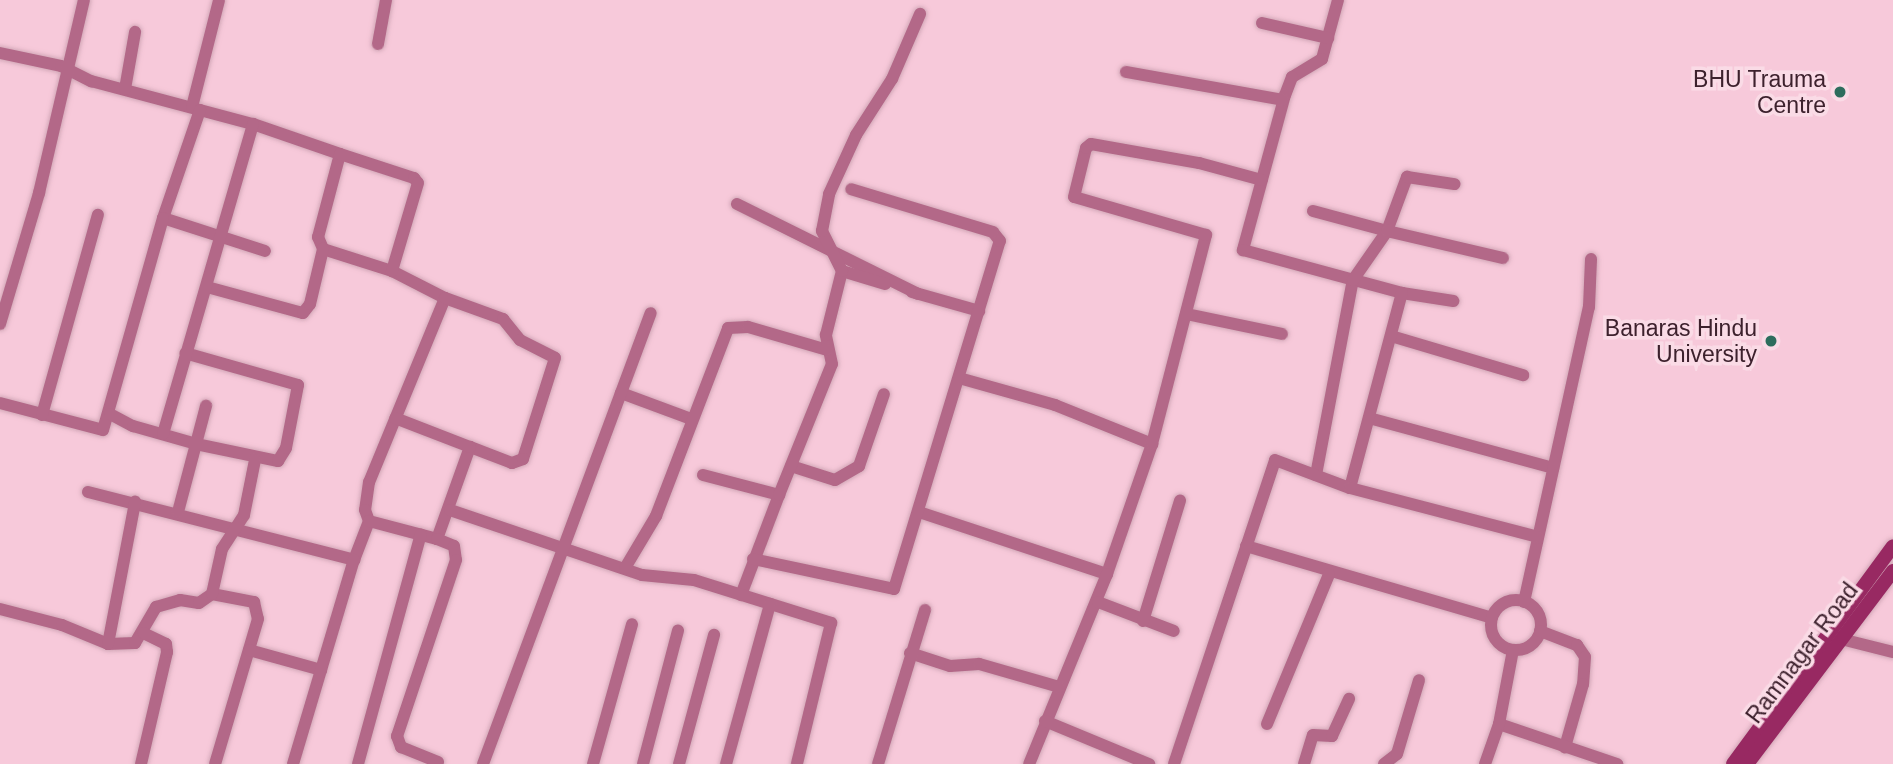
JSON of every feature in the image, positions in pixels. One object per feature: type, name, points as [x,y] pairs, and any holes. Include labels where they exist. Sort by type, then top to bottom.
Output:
[{"type":"main road","points":[[1733,764],[1893,546]]},
{"type":"main road","name":"Ramnagar Road","points":[[1747,764],[1893,571]]},
{"type":"street","points":[[0,324],[4,299],[70,71],[84,0]]},
{"type":"street","points":[[0,403],[99,430],[107,426],[163,218],[196,108],[219,0]]},
{"type":"street","points":[[378,44],[386,0]]},
{"type":"street","points":[[1338,0],[1322,59],[1292,77],[1283,100],[1243,250],[1402,293],[1453,301]]},
{"type":"street","points":[[741,595],[832,364],[827,350],[842,271],[822,231],[829,194],[856,135],[892,79],[920,14]]},
{"type":"street","points":[[1262,23],[1328,38]]},
{"type":"street","points":[[125,89],[135,32]]},
{"type":"street","points":[[0,53],[253,124],[414,178],[418,183],[392,271]]},
{"type":"street","points":[[1126,72],[1283,100]]},
{"type":"street","points":[[163,434],[253,124]]},
{"type":"street","points":[[1029,764],[1059,687],[1098,602],[1152,444],[1206,235],[1074,197],[1086,148],[1091,144],[1199,163],[1262,180]]},
{"type":"street","points":[[207,287],[303,313],[310,304],[323,249],[318,237],[341,154]]},
{"type":"street","points":[[1316,475],[1353,280],[1387,231],[1407,177],[1454,184]]},
{"type":"street","points":[[753,559],[894,589],[1000,241],[993,232],[851,189]]},
{"type":"street","points":[[737,204],[918,294]]},
{"type":"street","points":[[1313,211],[1503,258]]},
{"type":"street","points":[[42,415],[97,215]]},
{"type":"street","points":[[163,218],[265,251]]},
{"type":"street","points":[[323,249],[392,271],[445,298],[503,319],[520,340],[555,358],[523,459],[512,463],[395,418]]},
{"type":"street","points":[[1524,602],[1589,307],[1591,259]]},
{"type":"street","points":[[842,271],[979,312]]},
{"type":"street","points":[[1350,488],[1402,293]]},
{"type":"street","points":[[293,764],[354,560],[369,521],[365,510],[369,482],[445,298]]},
{"type":"street","points":[[483,764],[651,313]]},
{"type":"street","points":[[1187,314],[1282,334]]},
{"type":"street","points":[[625,568],[656,516],[728,328],[748,327],[827,350]]},
{"type":"street","points":[[1391,336],[1523,375]]},
{"type":"street","points":[[110,414],[163,434],[255,460],[274,462],[282,458],[298,385],[185,353]]},
{"type":"street","points":[[959,378],[1055,405],[1152,444]]},
{"type":"street","points":[[621,393],[691,419]]},
{"type":"street","points":[[791,466],[835,480],[859,466],[884,394]]},
{"type":"street","points":[[178,512],[206,406]]},
{"type":"street","points":[[1369,418],[1553,468]]},
{"type":"street","points":[[437,539],[450,510],[470,447]]},
{"type":"street","points":[[0,609],[62,625],[108,644],[135,643],[156,607],[180,600],[205,601],[212,594],[222,549],[240,528],[255,460]]},
{"type":"street","points":[[1174,764],[1275,460],[1350,488],[1538,537]]},
{"type":"street","points":[[703,475],[779,495]]},
{"type":"street","points":[[88,492],[178,512],[354,560]]},
{"type":"street","points":[[1143,621],[1181,501]]},
{"type":"street","points":[[108,644],[135,502]]},
{"type":"street","points":[[450,510],[625,568],[694,580],[832,625],[797,764]]},
{"type":"street","points":[[919,512],[1107,574]]},
{"type":"street","points":[[369,521],[421,534],[454,546],[456,560],[397,736],[401,747],[441,763]]},
{"type":"street","points":[[358,764],[421,534]]},
{"type":"street","points":[[1246,546],[1329,574],[1492,618]]},
{"type":"street","points":[[1267,724],[1329,574]]},
{"type":"street","points":[[212,594],[254,602],[258,619],[215,764]]},
{"type":"street","points":[[1508,601],[1524,602],[1537,611],[1540,631],[1528,647],[1513,650],[1495,639],[1492,618],[1508,601]]},
{"type":"street","points":[[1098,602],[1174,631]]},
{"type":"street","points":[[726,764],[770,604]]},
{"type":"street","points":[[878,764],[925,610]]},
{"type":"street","points":[[593,764],[632,624]]},
{"type":"street","points":[[643,764],[678,631]]},
{"type":"street","points":[[1540,631],[1577,645],[1585,657],[1583,684],[1565,747]]},
{"type":"street","points":[[141,764],[167,652],[166,644],[143,633]]},
{"type":"street","points":[[679,764],[714,635]]},
{"type":"street","points":[[1841,639],[1893,652]]},
{"type":"street","points":[[249,649],[321,670]]},
{"type":"street","points":[[1485,764],[1499,724],[1513,650]]},
{"type":"street","points":[[910,653],[950,666],[979,664],[1059,687]]},
{"type":"street","points":[[1384,764],[1396,754],[1419,680]]},
{"type":"street","points":[[1304,764],[1313,735],[1332,736],[1349,699]]},
{"type":"street","points":[[1045,721],[1149,764]]},
{"type":"street","points":[[1499,724],[1618,764]]},
{"type":"place","name":"BHU Trauma Centre","points":[[1840,92]]},
{"type":"place","name":"Banaras Hindu University","points":[[1771,341]]}]
